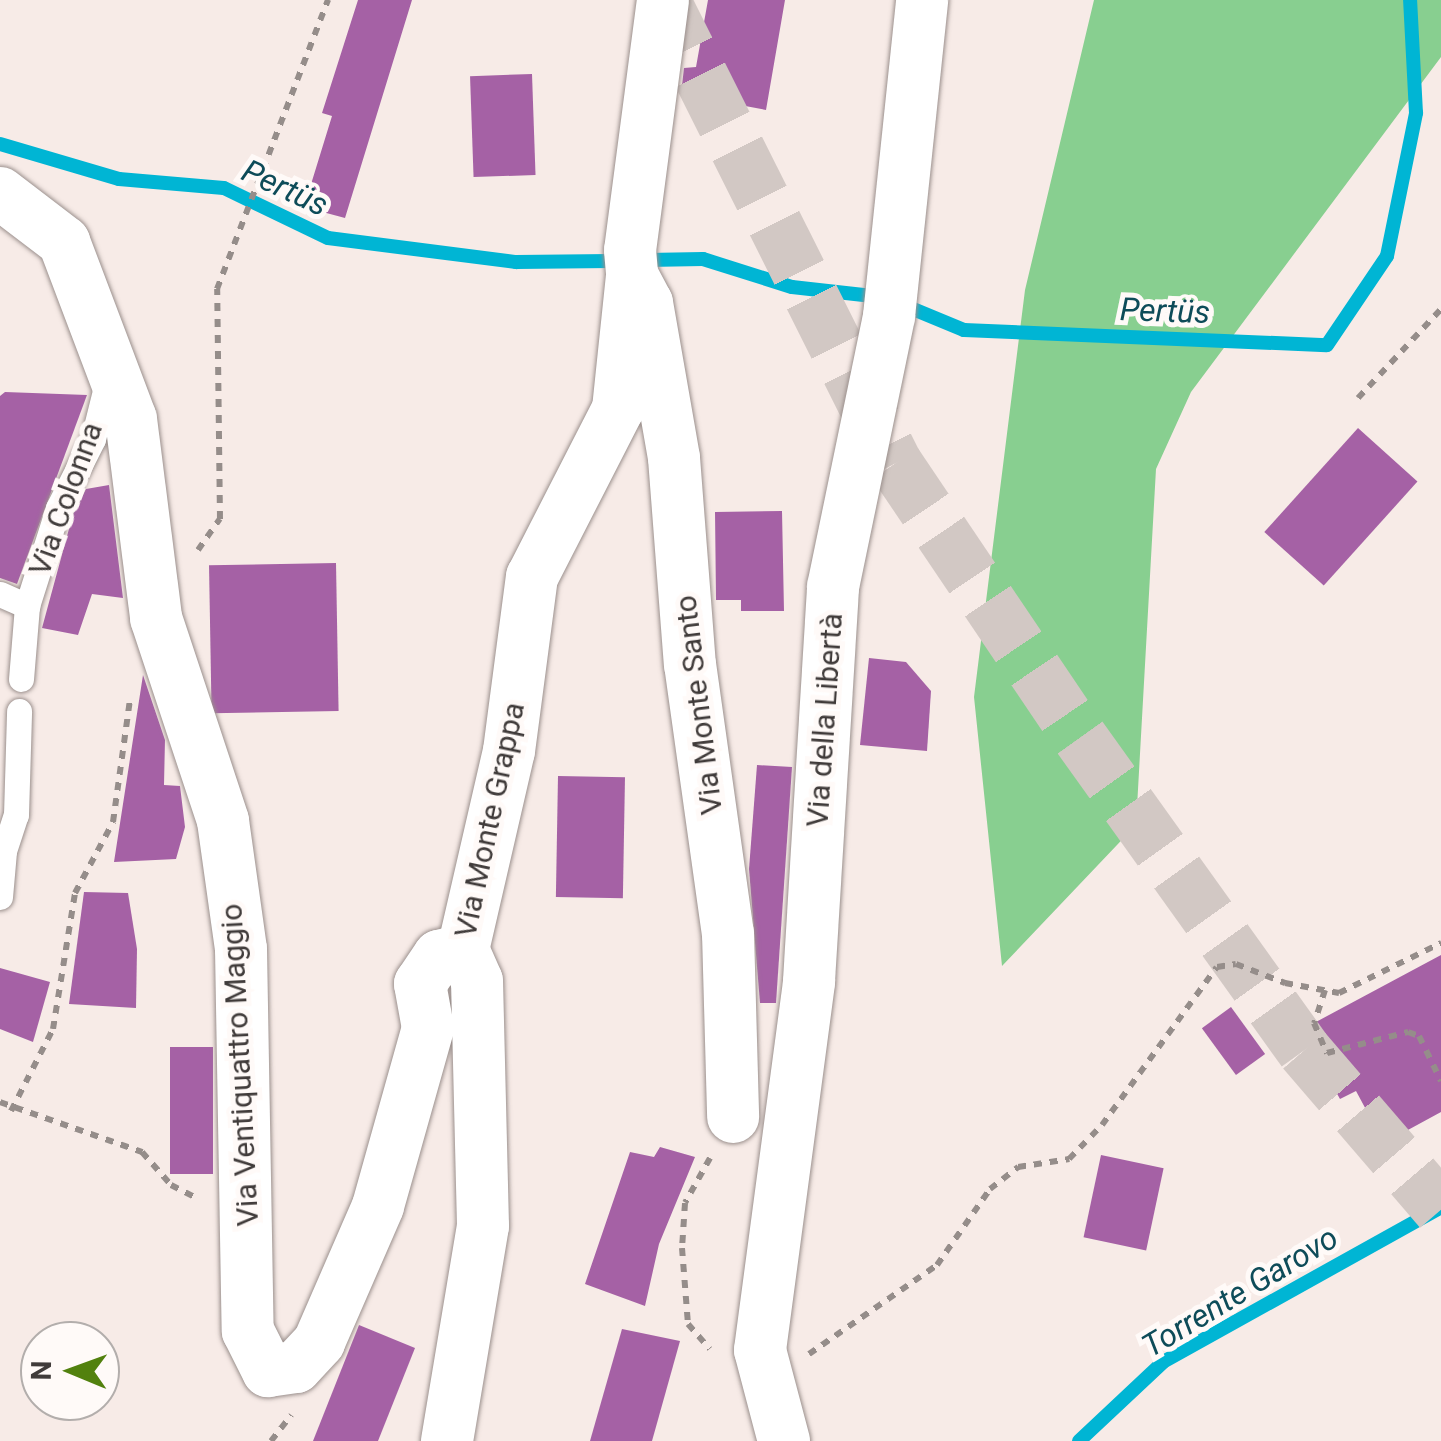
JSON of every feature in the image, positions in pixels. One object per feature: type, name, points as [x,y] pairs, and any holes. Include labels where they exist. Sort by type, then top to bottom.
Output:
[{"type":"street","name":"Via Monte Santo","points":[[663,0],[643,124],[632,275],[647,303],[674,458],[690,664],[728,932],[733,1118]]},
{"type":"street","name":"Via della Libertà","points":[[784,1441],[760,1350],[808,981],[833,586],[891,302],[922,0]]},
{"type":"street","name":"Via Ventiquattro Maggio","points":[[0,193],[64,242],[115,365],[132,419],[156,618],[223,821],[240,948],[248,1331],[268,1371],[296,1366],[319,1342],[378,1206],[428,1028],[420,984],[440,956],[462,950]]},
{"type":"street","name":"Via Monte Grappa","points":[[447,1441],[483,1226],[477,981],[462,950],[509,751],[532,576],[618,409],[632,275]]},
{"type":"lane","name":"Via Colonna","points":[[0,594],[27,606],[115,365]]},
{"type":"lane","points":[[21,678],[27,606]]},
{"type":"lane","points":[[0,896],[2,852],[16,815],[19,712]]},
{"type":"path","points":[[152,582],[191,561],[220,518],[217,290],[251,190],[328,0]]},
{"type":"path","points":[[1358,398],[1441,309]]},
{"type":"path","points":[[10,1110],[53,1028],[76,892],[113,822],[131,694]]},
{"type":"path","points":[[796,1363],[937,1265],[990,1189],[1018,1167],[1069,1159],[1102,1125],[1217,966],[1236,964],[1339,993],[1441,943]]},
{"type":"path","points":[[1325,990],[1314,1024],[1327,1054],[1408,1032],[1419,1036],[1441,1081]]},
{"type":"path","points":[[0,1102],[10,1110],[142,1152],[171,1185],[248,1225]]},
{"type":"path","points":[[715,1354],[688,1324],[685,1202],[733,1118]]},
{"type":"green space","points":[[1094,0],[1441,0],[1441,57],[1191,392],[1156,469],[1136,825],[1002,966],[974,697],[1025,290]]},
{"type":"building","points":[[358,0],[412,0],[345,218],[304,207],[332,116],[322,113]]},
{"type":"building","points":[[708,0],[785,0],[766,110],[681,94],[684,68],[696,67]]},
{"type":"building","points":[[532,74],[536,175],[474,177],[470,76]]},
{"type":"building","points":[[5,392],[87,395],[17,584],[0,578],[0,396]]},
{"type":"building","points":[[1358,428],[1417,482],[1324,586],[1264,532]]},
{"type":"building","points":[[109,485],[123,598],[92,594],[78,635],[42,628],[73,514],[86,489]]},
{"type":"building","points":[[782,511],[784,611],[741,611],[741,600],[716,600],[715,512]]},
{"type":"building","points":[[336,563],[339,711],[212,713],[209,565]]},
{"type":"building","points":[[869,658],[906,662],[931,691],[927,751],[860,745]]},
{"type":"building","points":[[143,675],[165,740],[164,785],[180,786],[185,827],[176,859],[114,862]]},
{"type":"building","points":[[757,765],[792,767],[776,1003],[760,1003],[749,869]]},
{"type":"building","points":[[558,776],[625,777],[623,898],[556,897]]},
{"type":"building","points":[[84,892],[128,893],[137,949],[136,1008],[69,1004]]},
{"type":"building","points":[[1441,955],[1441,1112],[1384,1143],[1356,1091],[1340,1099],[1301,1030]]},
{"type":"building","points":[[0,968],[50,982],[33,1042],[0,1029]]},
{"type":"building","points":[[1231,1007],[1265,1054],[1236,1075],[1202,1028]]},
{"type":"building","points":[[170,1047],[213,1047],[213,1174],[170,1174]]},
{"type":"building","points":[[660,1147],[695,1157],[659,1244],[645,1306],[585,1284],[630,1152],[654,1157]]},
{"type":"building","points":[[1101,1155],[1164,1168],[1146,1250],[1084,1237]]},
{"type":"building","points":[[359,1325],[415,1348],[378,1441],[313,1441]]},
{"type":"building","points":[[622,1329],[680,1341],[652,1441],[590,1441]]},
{"type":"waterway","name":"Pertüs","points":[[901,304],[964,330],[1327,345],[1387,256],[1416,113],[1410,0]]},
{"type":"waterway","name":"Pertüs","points":[[0,144],[119,179],[224,188],[328,238],[516,262],[611,261]]},
{"type":"waterway","name":"Pertüs","points":[[647,260],[703,259],[792,287],[881,297]]},
{"type":"waterway","name":"Torrente Garovo","points":[[1079,1441],[1163,1362],[1441,1207]]},
{"type":"tunnel","points":[[663,0],[895,463],[1080,737],[1304,1050],[1441,1209]]}]
